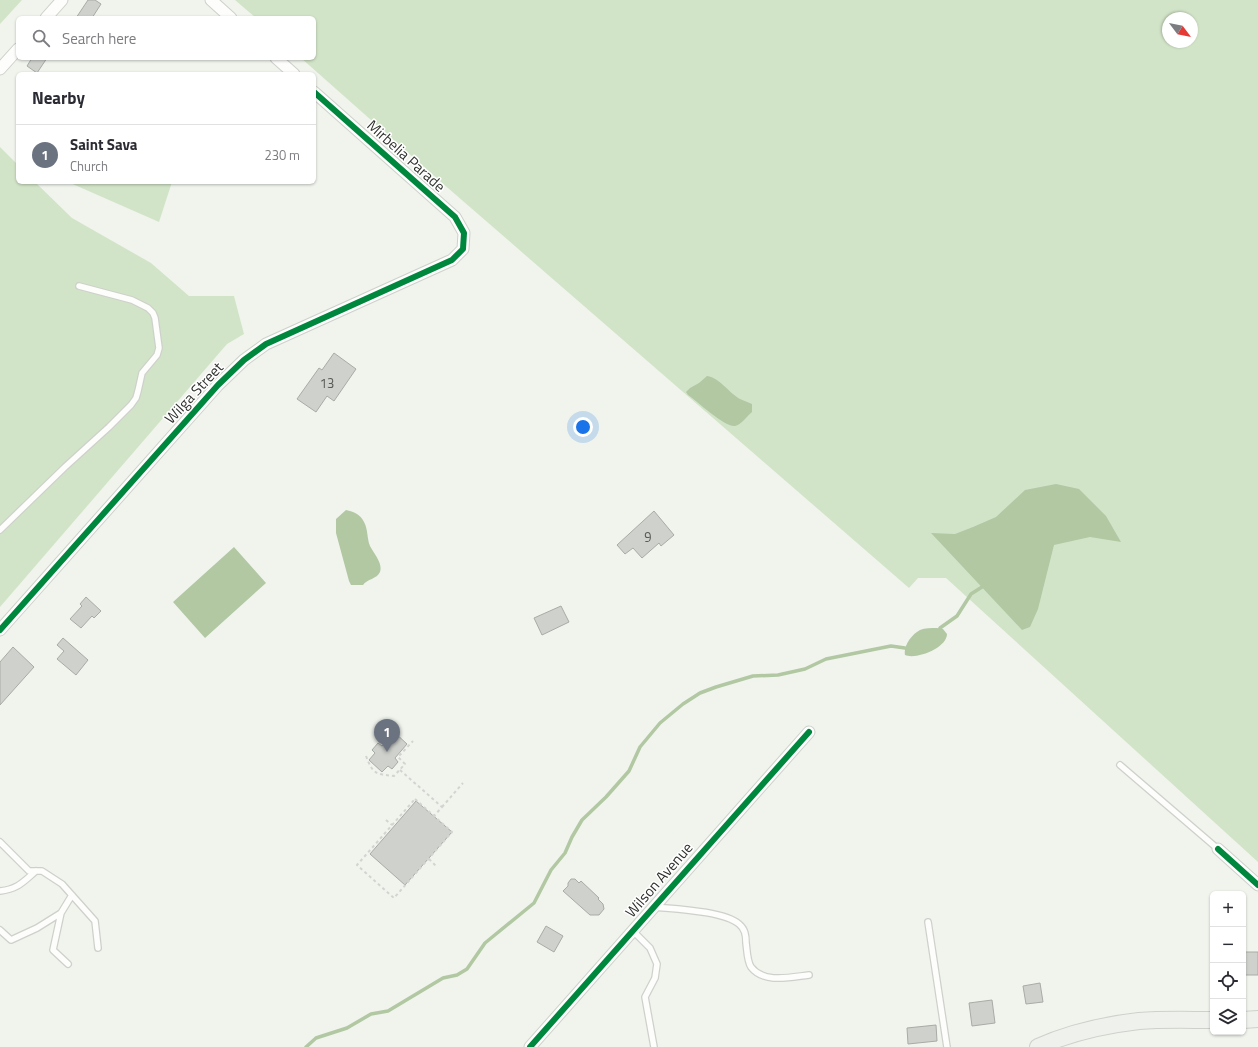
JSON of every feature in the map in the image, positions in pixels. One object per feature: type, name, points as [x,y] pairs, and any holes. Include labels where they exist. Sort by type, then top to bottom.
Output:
[{"type":"main road","points":[[1038,1047],[1086,1030],[1139,1021],[1210,1020]]},
{"type":"main road","points":[[1246,1020],[1258,1020]]},
{"type":"street","points":[[48,16],[62,0]]},
{"type":"street","points":[[211,0],[229,16]]},
{"type":"street","points":[[0,69],[16,51]]},
{"type":"street","points":[[278,60],[292,72]]},
{"type":"street","name":"Mirbelia Parade","points":[[316,94],[455,217],[464,233],[463,249]]},
{"type":"street","name":"Wilga Street","points":[[0,630],[218,384],[244,360],[266,344],[452,260],[463,249]]},
{"type":"street","name":"Wilson Avenue","points":[[530,1047],[809,732]]},
{"type":"street","points":[[1218,850],[1258,885]]},
{"type":"lane","points":[[0,530],[65,466],[109,427],[131,405],[136,398],[142,373],[157,355],[159,348],[155,318],[153,313],[148,308],[132,300],[79,286]]},
{"type":"lane","points":[[1120,765],[1218,850]]},
{"type":"lane","points":[[0,842],[29,871],[42,871],[62,884],[95,921],[98,948]]},
{"type":"lane","points":[[0,891],[18,887],[36,871]]},
{"type":"lane","points":[[68,964],[53,950],[61,913],[72,895]]},
{"type":"lane","points":[[654,906],[709,913],[738,923],[745,931],[750,966],[759,974],[770,978],[809,975]]},
{"type":"lane","points":[[0,930],[11,940],[37,928],[61,913]]},
{"type":"lane","points":[[928,922],[947,1047]]},
{"type":"lane","points":[[634,929],[636,934],[650,948],[657,964],[655,978],[645,997],[654,1047]]},
{"type":"path","points":[[366,756],[371,769],[375,772],[394,776],[405,764],[398,757],[413,740]]},
{"type":"path","points":[[400,770],[442,807]]},
{"type":"path","points":[[434,816],[463,783]]},
{"type":"path","points":[[415,799],[434,816],[452,832],[394,898],[357,865],[415,799]]},
{"type":"path","points":[[386,820],[392,826]]},
{"type":"path","points":[[428,859],[436,866]]},
{"type":"shaded area","points":[[0,0],[22,0],[0,24]]},
{"type":"shaded area","points":[[235,0],[1258,0],[1258,862],[946,578],[918,578],[909,588],[441,182],[303,60],[316,60],[316,16],[254,16]]},
{"type":"shaded area","points":[[0,147],[16,163],[16,184],[37,184],[72,218],[151,263],[189,296],[234,296],[244,334],[227,344],[0,607]]},
{"type":"shaded area","points":[[73,184],[171,184],[159,222]]},
{"type":"shaded area","points":[[707,376],[712,377],[740,399],[752,404],[752,412],[739,424],[735,426],[724,422],[686,392]]},
{"type":"shaded area","points":[[1056,484],[1079,489],[1106,516],[1121,542],[1090,537],[1054,545],[1038,609],[1030,627],[1022,630],[931,533],[955,534],[973,527],[996,517],[1025,490]]},
{"type":"shaded area","points":[[346,510],[361,517],[366,528],[370,546],[378,559],[381,569],[379,574],[363,585],[351,585],[336,533],[336,519]]},
{"type":"shaded area","points":[[234,547],[266,583],[205,638],[173,602]]},
{"type":"shaded area","points":[[922,629],[943,629],[947,634],[946,639],[942,644],[930,652],[916,656],[905,655],[905,648],[914,634]]},
{"type":"building","points":[[88,0],[95,0],[101,4],[93,16],[77,16]]},
{"type":"building","points":[[31,60],[46,60],[38,72],[27,66]]},
{"type":"building","points":[[334,353],[356,369],[334,401],[327,396],[316,412],[297,399],[319,368],[322,370]]},
{"type":"building","points":[[654,511],[674,535],[661,546],[659,543],[642,558],[633,548],[625,554],[617,545]]},
{"type":"building","points":[[86,597],[101,611],[94,618],[92,616],[81,628],[70,619],[82,606],[80,604]]},
{"type":"building","points":[[561,606],[569,622],[542,635],[534,618]]},
{"type":"building","points":[[63,638],[88,660],[76,675],[57,659],[64,651],[57,645]]},
{"type":"building","points":[[13,647],[34,667],[0,705],[0,662]]},
{"type":"building","points":[[394,732],[407,744],[395,758],[398,762],[392,769],[388,766],[382,772],[369,760],[375,753],[372,750],[378,743],[382,746]]},
{"type":"building","points":[[416,801],[452,832],[405,885],[370,854]]},
{"type":"building","points":[[571,879],[575,879],[579,883],[581,881],[599,898],[598,899],[603,904],[604,909],[599,915],[590,915],[563,891],[568,886]]},
{"type":"building","points":[[546,926],[563,936],[554,952],[537,942]]},
{"type":"building","points":[[1246,952],[1258,952],[1258,975],[1246,975]]},
{"type":"building","points":[[1040,983],[1043,1002],[1026,1004],[1023,986]]},
{"type":"building","points":[[992,1000],[995,1023],[972,1026],[969,1003]]},
{"type":"building","points":[[936,1025],[937,1041],[908,1044],[907,1028]]},
{"type":"waterway","points":[[940,628],[957,616],[971,594],[982,587]]},
{"type":"waterway","points":[[306,1047],[316,1038],[347,1028],[371,1014],[388,1011],[443,978],[457,975],[467,969],[485,943],[534,903],[551,870],[565,853],[582,820],[606,797],[629,771],[640,747],[660,723],[683,704],[700,693],[753,676],[778,675],[805,669],[826,659],[891,646],[905,648]]},
{"type":"cycle path","points":[[0,630],[218,385],[244,360],[266,344],[452,260],[463,249],[464,233],[455,217],[316,94]]},
{"type":"cycle path","points":[[530,1047],[809,732]]},
{"type":"cycle path","points":[[1218,849],[1258,885]]},
{"type":"place","name":"Saint Sava","points":[[387,752]]}]
